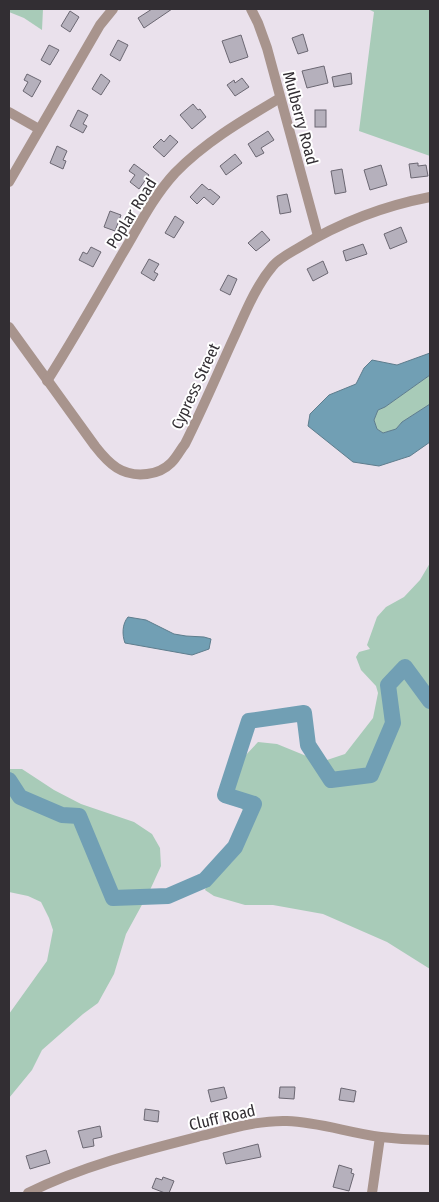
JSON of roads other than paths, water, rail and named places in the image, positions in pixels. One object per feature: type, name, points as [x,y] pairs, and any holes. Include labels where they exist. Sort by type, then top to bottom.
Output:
[{"type":"street","points":[[9,182],[100,25],[113,9]]},
{"type":"street","name":"Mulberry Road","points":[[251,9],[258,23],[266,48],[318,236]]},
{"type":"street","name":"Poplar Road","points":[[47,381],[163,187],[208,144],[241,121],[280,98]]},
{"type":"street","points":[[9,112],[39,130]]},
{"type":"street","name":"Cypress Street","points":[[9,327],[95,446],[108,461],[124,472],[139,475],[155,473],[175,459],[184,444],[250,300],[273,266],[282,258],[318,236],[358,217],[396,204],[430,197]]},
{"type":"street","name":"Cluff Road","points":[[28,1193],[66,1176],[122,1157],[262,1122],[303,1122],[380,1137],[430,1140]]},
{"type":"street","points":[[372,1193],[380,1137]]},
{"type":"water","points":[[430,353],[430,375],[378,410],[374,420],[377,429],[383,433],[396,429],[402,422],[430,404],[430,442],[410,456],[379,466],[353,462],[308,426],[310,414],[329,395],[356,384],[364,368],[372,360],[397,365]]},
{"type":"water","points":[[128,617],[146,620],[174,634],[211,639],[209,649],[192,655],[125,643],[123,630]]},
{"type":"waterway","points":[[9,780],[20,797],[62,815],[79,816],[113,898],[168,896],[205,880],[235,847],[254,804],[225,795],[249,721],[304,713],[308,745],[331,780],[371,775],[393,723],[388,685],[405,667],[430,701]]}]
